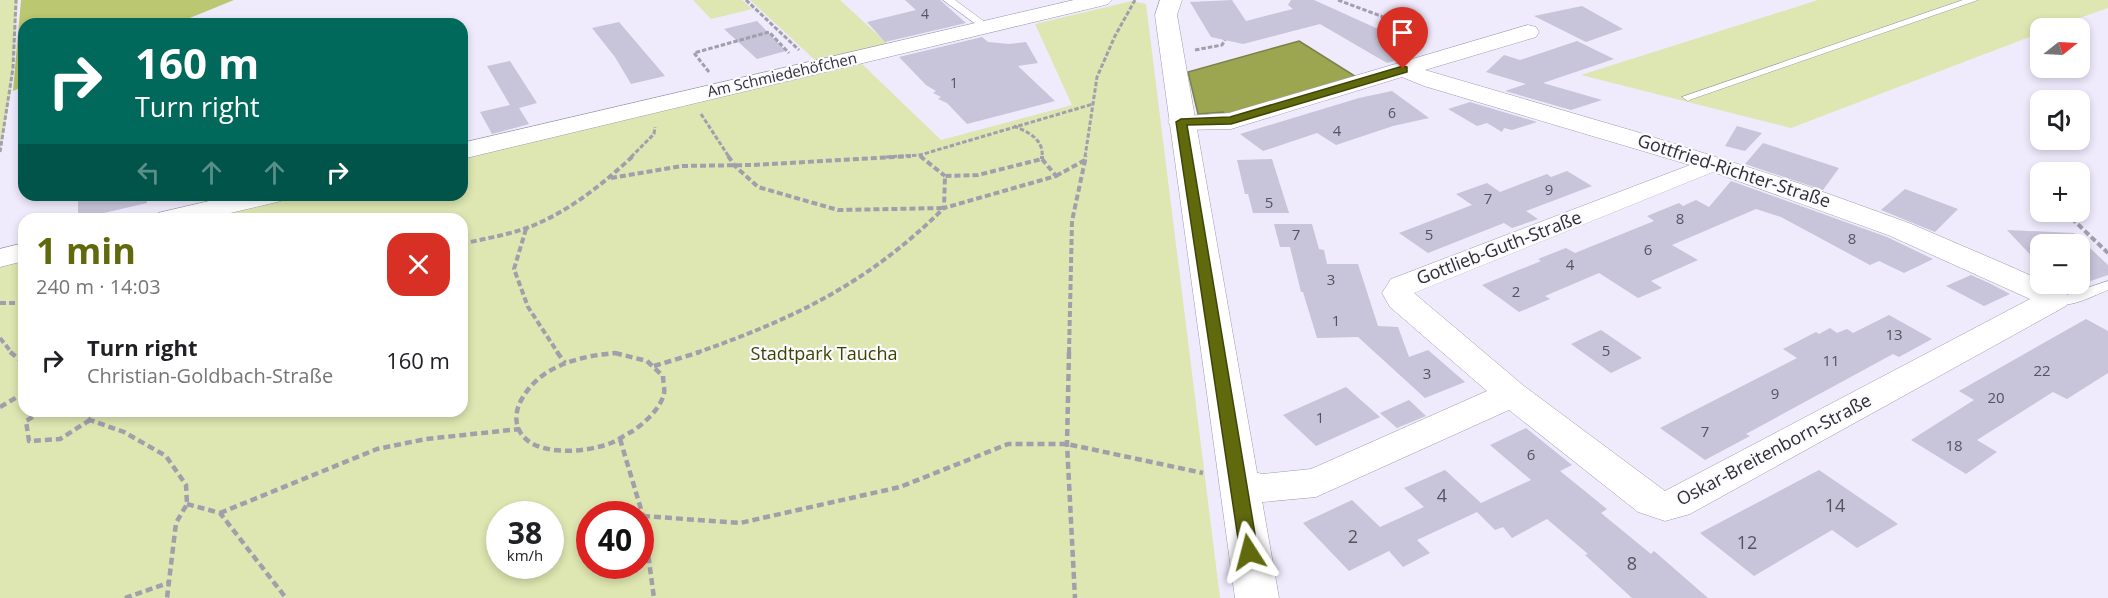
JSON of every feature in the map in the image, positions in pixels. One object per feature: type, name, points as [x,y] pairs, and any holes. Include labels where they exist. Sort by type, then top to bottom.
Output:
[{"type":"street","name":"Am Schmiedehöfchen","points":[[468,150],[1101,0]]},
{"type":"street","points":[[1171,0],[1166,15],[1181,122],[1257,598]]},
{"type":"street","points":[[1181,122],[1231,121],[1528,32]]},
{"type":"street","name":"Gottfried-Richter-Straße","points":[[1403,69],[1424,80],[1491,97],[1709,162],[1872,217],[1959,254],[2055,299]]},
{"type":"street","name":"Gottlieb-Guth-Straße","points":[[1512,394],[1401,300],[1398,293],[1402,286],[1700,170],[1709,162]]},
{"type":"street","points":[[194,213],[245,201]]},
{"type":"street","points":[[0,258],[18,254]]},
{"type":"street","name":"Oskar-Breitenborn-Straße","points":[[1512,394],[1652,502],[1665,506],[1676,504],[2055,299]]},
{"type":"street","points":[[1238,483],[1263,488],[1316,483],[1512,394]]},
{"type":"lane","points":[[948,0],[988,28]]},
{"type":"lane","points":[[1688,97],[1973,0]]},
{"type":"lane","points":[[2055,299],[2067,300],[2108,285]]},
{"type":"path","points":[[0,152],[13,68],[16,0]]},
{"type":"path","points":[[746,0],[816,67]]},
{"type":"path","points":[[1075,598],[1067,444],[1072,221],[1085,160],[1097,76],[1135,0]]},
{"type":"path","points":[[1338,0],[1394,21],[1454,54]]},
{"type":"path","points":[[713,77],[694,53],[769,32],[794,57]]},
{"type":"path","points":[[1212,48],[1222,45],[1225,40]]},
{"type":"path","points":[[689,97],[735,165],[758,187],[838,210],[944,208],[1056,176],[1085,160]]},
{"type":"path","points":[[611,178],[682,166],[920,155],[1093,104]]},
{"type":"path","points":[[468,242],[526,228],[572,204],[611,178],[654,134],[658,116],[656,105]]},
{"type":"path","points":[[1014,126],[1031,133],[1039,140],[1044,151],[1042,159]]},
{"type":"path","points":[[920,155],[945,176],[978,175],[1042,159]]},
{"type":"path","points":[[1042,159],[1056,176]]},
{"type":"path","points":[[654,366],[714,348],[780,323],[826,300],[878,267],[914,238],[944,208],[945,176]]},
{"type":"path","points":[[2075,222],[2108,253]]},
{"type":"path","points":[[526,228],[514,269],[528,307],[565,363]]},
{"type":"path","points":[[0,303],[18,303]]},
{"type":"path","points":[[0,338],[9,351],[18,358]]},
{"type":"path","points":[[615,353],[643,359],[654,366],[662,374],[665,385],[664,396],[659,408],[636,430],[620,440],[581,450],[561,451],[544,448],[531,442],[516,422],[516,410],[522,397],[541,377],[565,363],[615,353]]},
{"type":"path","points":[[0,407],[18,396]]},
{"type":"path","points":[[33,417],[26,422],[28,441],[60,439],[90,420]]},
{"type":"path","points":[[87,417],[124,432],[166,456],[186,485],[187,504],[176,523],[167,598]]},
{"type":"path","points":[[220,513],[377,449],[426,439],[520,429]]},
{"type":"path","points":[[620,440],[638,501]]},
{"type":"path","points":[[654,517],[740,523],[900,487],[1008,444],[1067,444],[1178,466],[1238,483]]},
{"type":"path","points":[[187,504],[220,513],[286,598]]},
{"type":"path","points":[[651,579],[654,598]]},
{"type":"path","points":[[125,598],[168,583]]},
{"type":"green space","points":[[0,0],[18,0],[11,93],[0,152]]},
{"type":"green space","points":[[693,0],[742,0],[752,9],[711,19]]},
{"type":"green space","points":[[750,0],[840,0],[890,46],[817,62]]},
{"type":"green space","points":[[1818,0],[2108,0],[2108,8],[2080,18],[2030,18],[2030,37],[1791,128],[1581,75]]},
{"type":"green space","name":"Stadtpark Taucha","points":[[1132,1],[1146,4],[1220,598],[0,598],[0,263],[18,259],[18,417],[468,417],[468,213],[219,213],[271,201],[468,201],[468,156],[862,64],[941,140],[1072,105],[1035,24]]},
{"type":"shaded area","points":[[21,0],[234,0],[190,18],[19,18]]},
{"type":"shaded area","points":[[18,34],[18,89],[13,91]]},
{"type":"shaded area","points":[[1299,41],[1358,78],[1226,116],[1223,112],[1198,114],[1188,72]]},
{"type":"building","points":[[905,0],[940,0],[966,23],[885,42],[867,22],[916,10]]},
{"type":"building","points":[[1232,0],[1246,21],[1293,9],[1288,5],[1291,0],[1314,0],[1418,47],[1407,50],[1415,55],[1387,63],[1320,24],[1243,44],[1211,37],[1190,2]]},
{"type":"building","points":[[1582,6],[1623,29],[1586,42],[1534,16]]},
{"type":"building","points":[[757,21],[786,51],[757,59],[724,29]]},
{"type":"building","points":[[619,22],[665,76],[631,84],[615,57],[592,28]]},
{"type":"building","points":[[982,37],[988,42],[1009,44],[1026,42],[1038,63],[1018,66],[1055,101],[967,124],[947,103],[938,99],[941,97],[933,93],[936,91],[926,85],[899,57]]},
{"type":"building","points":[[1577,41],[1614,59],[1543,83],[1602,100],[1571,110],[1505,91],[1526,84],[1486,72],[1504,55],[1520,60]]},
{"type":"building","points":[[510,61],[537,103],[519,108],[529,124],[492,134],[480,112],[510,105],[487,66]]},
{"type":"building","points":[[1392,91],[1429,118],[1393,126],[1336,145],[1317,133],[1263,151],[1240,134],[1359,98]]},
{"type":"building","points":[[1470,102],[1537,122],[1512,130],[1504,128],[1502,132],[1487,123],[1477,126],[1448,109]]},
{"type":"building","points":[[1737,126],[1762,133],[1745,151],[1725,146]]},
{"type":"building","points":[[1763,143],[1839,168],[1823,190],[1745,164]]},
{"type":"building","points":[[1272,159],[1289,213],[1253,213],[1248,194],[1245,194],[1237,160]]},
{"type":"building","points":[[1567,171],[1592,186],[1526,211],[1538,219],[1512,228],[1504,223],[1428,253],[1399,233],[1472,205],[1456,194],[1487,183],[1500,192],[1547,174],[1551,177]]},
{"type":"building","points":[[1731,181],[1887,237],[1933,259],[1904,273],[1879,261],[1870,265],[1781,217],[1756,209],[1672,245],[1698,260],[1651,281],[1662,288],[1638,298],[1599,273],[1545,296],[1550,299],[1519,312],[1482,285],[1541,261],[1538,259],[1566,248],[1575,253],[1654,221],[1647,216],[1679,203],[1683,206],[1696,200],[1709,207]]},
{"type":"building","points":[[1905,189],[1958,209],[1935,232],[1881,210]]},
{"type":"building","points":[[78,201],[147,201],[147,203],[104,213],[78,213]]},
{"type":"building","points":[[1274,224],[1312,224],[1319,249],[1324,250],[1327,264],[1358,264],[1378,326],[1398,327],[1409,357],[1428,350],[1465,382],[1425,398],[1358,337],[1317,338],[1303,292],[1301,292],[1290,247],[1280,247]]},
{"type":"building","points":[[2007,230],[2075,234],[2030,234],[2030,254]]},
{"type":"building","points":[[2090,248],[2108,265],[2108,275],[2090,281]]},
{"type":"building","points":[[1971,275],[2010,294],[1984,306],[1946,286]]},
{"type":"building","points":[[1889,315],[1932,339],[1899,357],[1893,354],[1746,434],[1750,436],[1705,460],[1660,428],[1797,358],[1783,349],[1816,332],[1819,334],[1830,328],[1837,333],[1847,329],[1853,333]]},
{"type":"building","points":[[2086,319],[2108,331],[2108,373],[2067,399],[2053,392],[1977,440],[1997,452],[1966,474],[1911,440],[1974,400],[1959,391]]},
{"type":"building","points":[[1601,330],[1642,358],[1611,373],[1571,344]]},
{"type":"building","points":[[1346,387],[1380,417],[1316,446],[1283,415]]},
{"type":"building","points":[[1409,400],[1426,416],[1397,428],[1380,413]]},
{"type":"building","points":[[1526,428],[1572,465],[1560,471],[1607,509],[1601,513],[1651,554],[1654,551],[1708,598],[1632,598],[1585,555],[1588,554],[1547,519],[1512,538],[1503,527],[1495,530],[1477,512],[1417,540],[1430,553],[1403,567],[1389,551],[1349,571],[1303,523],[1352,500],[1380,527],[1424,507],[1404,488],[1445,470],[1481,503],[1531,480],[1490,445]]},
{"type":"building","points":[[1819,470],[1898,524],[1857,548],[1832,530],[1754,576],[1700,533]]},
{"type":"route","points":[[1249,552],[1181,122],[1231,121],[1403,69]]}]
